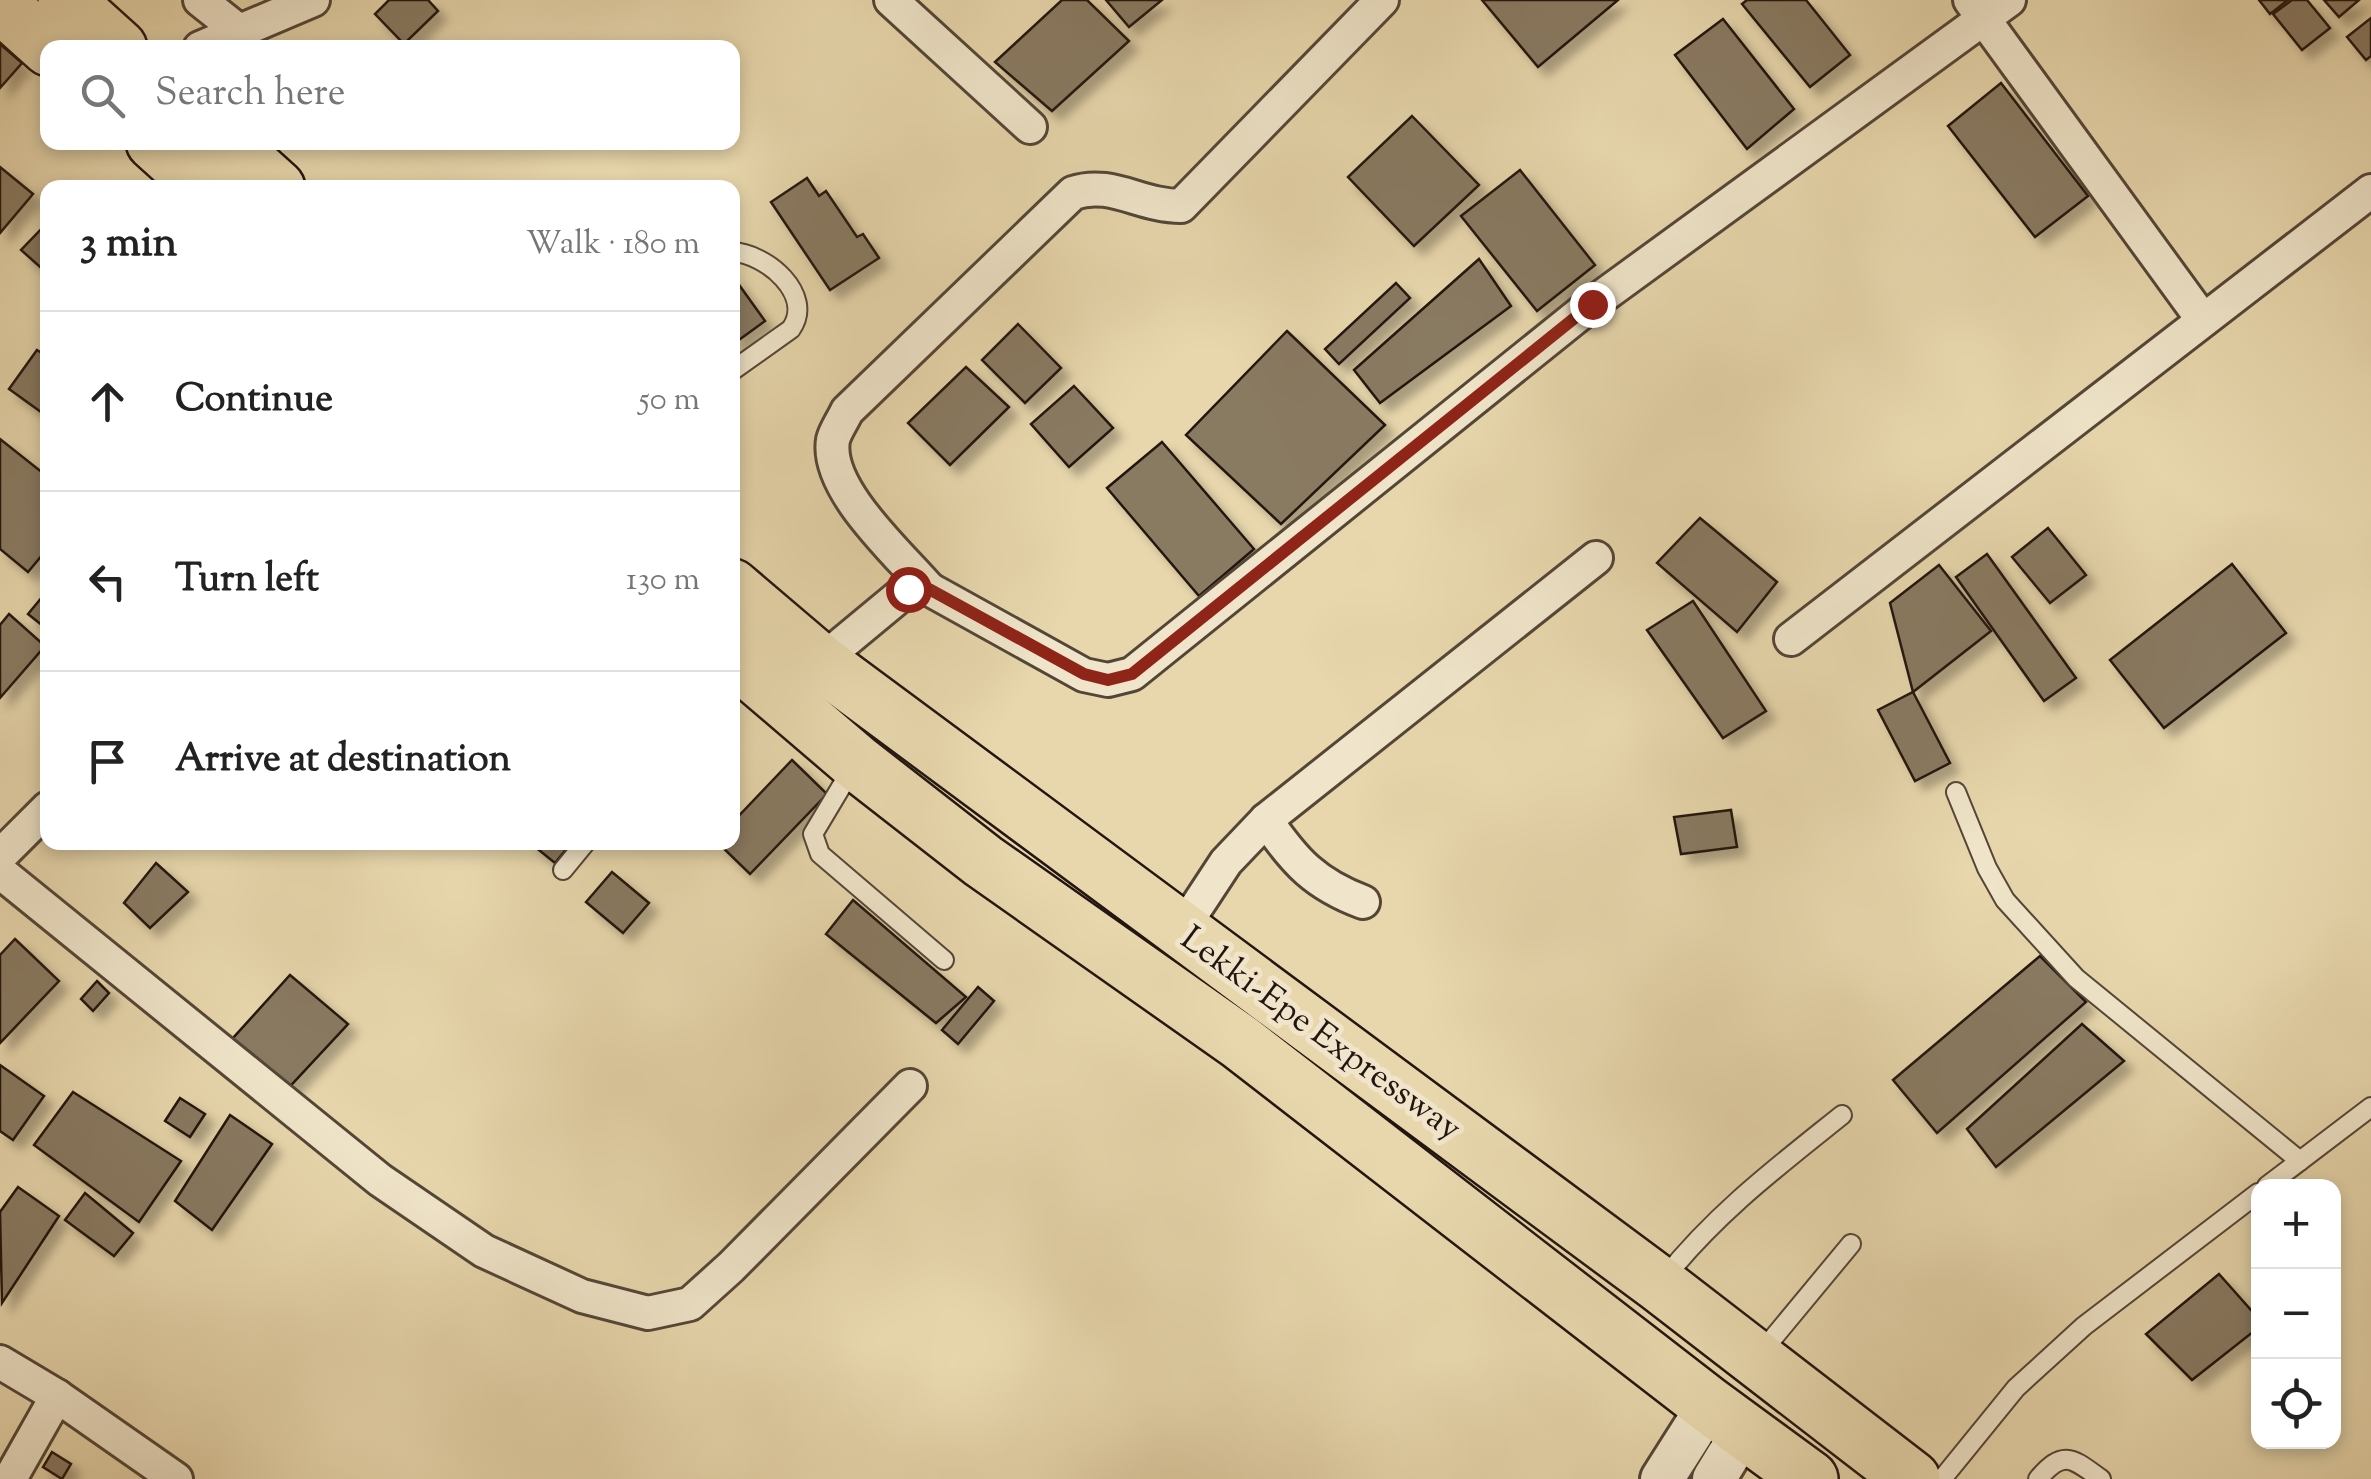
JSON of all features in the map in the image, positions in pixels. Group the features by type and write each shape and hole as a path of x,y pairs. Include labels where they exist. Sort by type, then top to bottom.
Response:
{"highway":[{"path":"66,0 110,40"},
{"path":"0,4 40,40"},
{"path":"163,150 195,180"},
{"path":"235,150 268,180"},
{"name":"Lekki-Epe Expressway","path":"740,594 820,662 1659,1284 1912,1479"},
{"name":"Lekki-Epe Expressway","path":"740,666 983,860 1240,1042 1810,1479"}],"street":[{"path":"200,0 239,31"},
{"path":"218,40 313,0"},
{"path":"891,0 1030,127"},
{"path":"1382,0 1181,206 1160,206 1094,186 1074,194 846,411 833,440 836,470 848,496 929,589 1084,674 1108,680 1132,674 1592,304 1977,10 2009,0"},
{"path":"1977,10 2203,320"},
{"path":"1791,638 2371,192"},
{"path":"1180,932 1226,862 1266,820 1596,558"},
{"path":"820,662 908,589 929,589"},
{"path":"0,856 40,816"},
{"path":"1266,820 1295,861 1332,890 1364,902"},
{"path":"0,872 380,1180 484,1251 582,1296 648,1313 690,1304 910,1086"},
{"path":"0,1362 58,1396 176,1479"},
{"path":"10,1479 58,1396"},
{"path":"1662,1479 1726,1417"},
{"path":"1714,1479 1726,1417"}],"lane":[{"path":"740,253 759,257 783,275 797,306 798,319 791,329 740,365"},
{"path":"856,762 813,834 820,854 944,960"},
{"path":"1956,792 1987,868 2005,900 2076,978 2300,1162"},
{"path":"563,870 579,850"},
{"path":"2277,1179 2371,1107"},
{"path":"1659,1284 1721,1214 1842,1115"},
{"path":"1942,1479 2016,1388 2084,1326 2251,1198"},
{"path":"1755,1360 1851,1244"},
{"path":"2038,1479 2050,1465 2064,1458 2075,1460 2101,1479"}],"building":[{"path":"389,0 428,0 438,11 408,40 400,40 375,14"},
{"path":"1062,0 1087,0 1129,41 1052,111 995,62"},
{"path":"1106,0 1162,0 1129,27"},
{"path":"1482,0 1618,0 1538,67"},
{"path":"1747,0 1806,0 1850,55 1810,87 1742,4"},
{"path":"2259,0 2288,0 2270,14"},
{"path":"2292,0 2307,0 2330,28 2302,50 2273,14"},
{"path":"2324,0 2359,0 2339,17"},
{"path":"2371,18 2371,56 2366,60 2347,37"},
{"path":"1723,19 1794,109 1747,149 1675,55"},
{"path":"0,44 22,63 0,88"},
{"path":"2001,83 2088,196 2035,237 1948,126"},
{"path":"1412,116 1479,185 1414,246 1348,177"},
{"path":"0,167 33,194 0,233"},
{"path":"1520,170 1595,265 1537,311 1461,216"},
{"path":"807,178 819,196 826,191 857,237 863,234 879,258 830,290 771,202"},
{"path":"40,230 40,267 21,250"},
{"path":"1479,259 1511,306 1380,403 1354,370"},
{"path":"1396,283 1410,298 1339,364 1325,349"},
{"path":"740,286 765,321 740,339"},
{"path":"1018,324 1061,368 1025,403 982,360"},
{"path":"1287,331 1385,425 1281,524 1186,435"},
{"path":"37,350 40,352 40,411 9,389"},
{"path":"966,367 1009,407 950,465 908,423"},
{"path":"1074,386 1113,428 1069,467 1031,424"},
{"path":"0,439 40,471 40,558 28,572 0,549"},
{"path":"1162,442 1254,549 1199,596 1107,488"},
{"path":"1700,518 1777,582 1737,632 1657,563"},
{"path":"2048,528 2086,575 2050,603 2012,557"},
{"path":"1987,554 2076,678 2044,701 1956,577"},
{"path":"2232,564 2286,633 2164,728 2110,660"},
{"path":"1939,565 1991,631 1913,692 1890,603"},
{"path":"40,600 40,624 28,614"},
{"path":"1693,601 1766,711 1723,738 1647,630"},
{"path":"9,614 40,642 40,652 0,698 0,625"},
{"path":"1913,692 1950,763 1915,781 1878,710"},
{"path":"792,760 827,794 750,874 725,850 740,850 740,815"},
{"path":"1731,810 1737,847 1681,854 1674,817"},
{"path":"539,850 566,850 555,863"},
{"path":"156,863 188,892 150,928 124,903"},
{"path":"612,872 649,903 623,933 586,902"},
{"path":"853,900 966,997 936,1023 826,934"},
{"path":"15,939 59,981 0,1043 0,955"},
{"path":"2040,956 2086,1002 1937,1133 1893,1080"},
{"path":"290,975 348,1024 281,1096 224,1048"},
{"path":"97,981 109,993 93,1011 81,999"},
{"path":"978,987 994,1001 958,1044 942,1030"},
{"path":"2082,1024 2124,1061 1996,1167 1967,1129"},
{"path":"0,1065 44,1096 13,1140 0,1131"},
{"path":"73,1092 181,1161 139,1222 34,1145"},
{"path":"180,1098 205,1114 190,1137 165,1121"},
{"path":"230,1115 272,1144 212,1230 175,1201"},
{"path":"18,1187 59,1216 2,1303 0,1212"},
{"path":"85,1193 133,1233 114,1256 65,1220"},
{"path":"2219,1274 2251,1310 2251,1334 2192,1380 2146,1334"},
{"path":"52,1452 71,1464 62,1479 43,1467"}],"route":[{"path":"908,589 929,589 1084,674 1108,680 1132,674 1592,304"}]}
